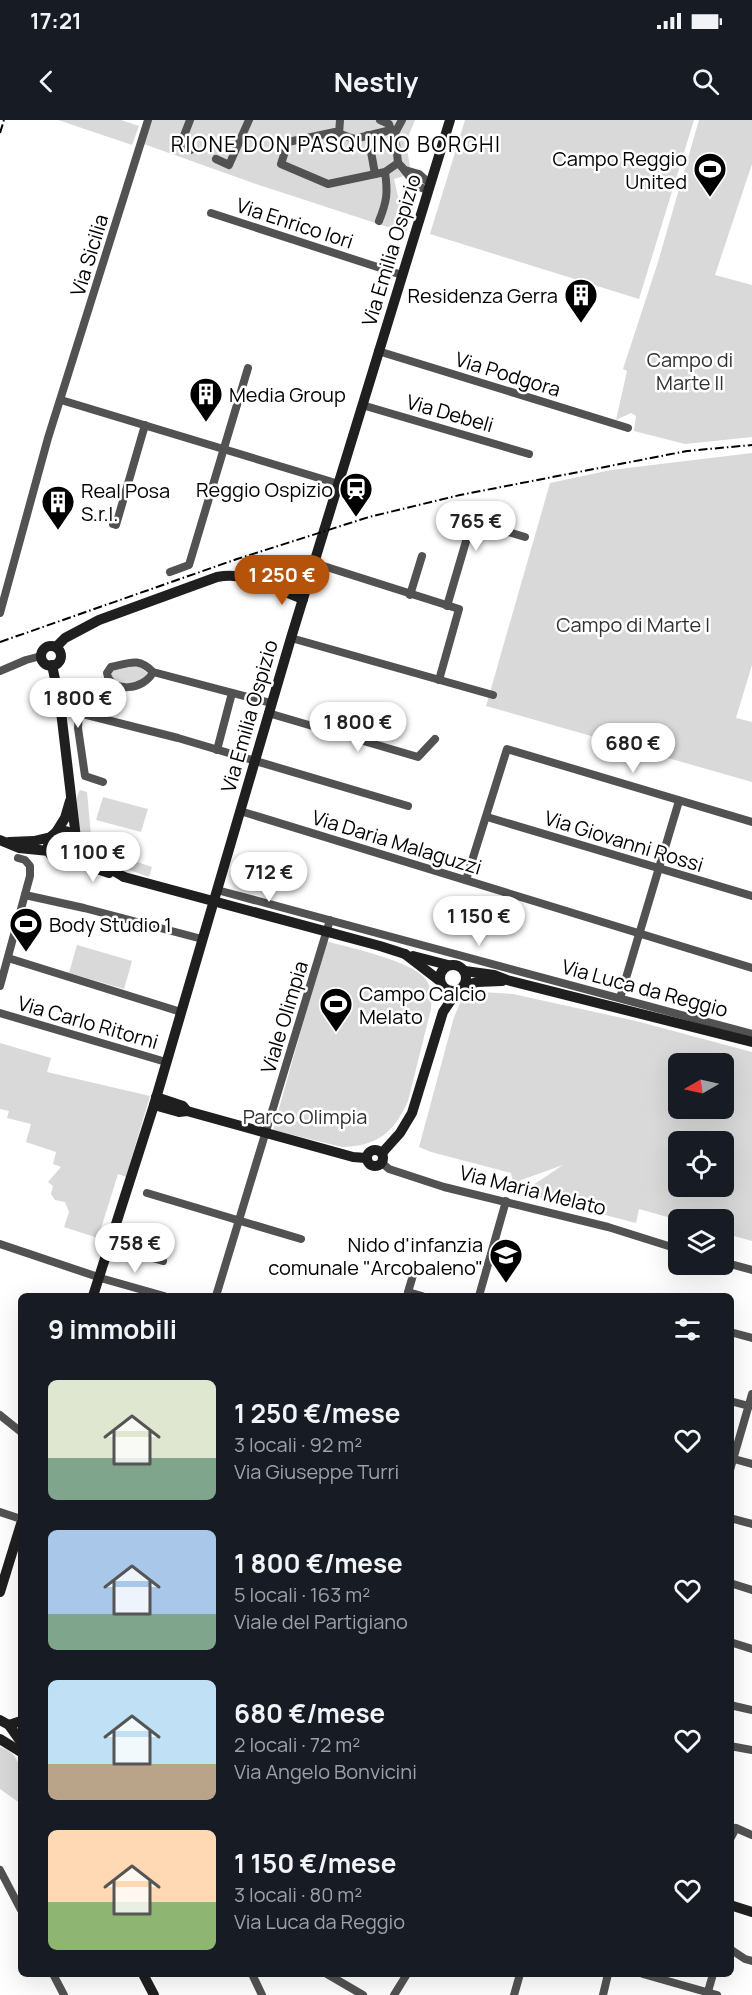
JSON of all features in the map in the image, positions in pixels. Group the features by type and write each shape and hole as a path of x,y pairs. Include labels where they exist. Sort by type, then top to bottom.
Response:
{"main road":[{"name":"Via Emilia Ospizio","path":"94,1293 155,1101 304,593 450,120"},
{"path":"56,647 80,628 209,579 234,576 248,578 304,593"},
{"path":"46,647 56,647 60,651 57,663 46,664 41,656 46,647"},
{"path":"52,665 60,703 78,850 70,860"},
{"path":"70,798 65,818 48,844 49,851 56,858 405,954 448,965 456,964 465,971 494,975 752,1042"},
{"path":"4,841 34,841 68,833 92,858 124,877"},
{"path":"4,841 19,848 49,851"},
{"path":"405,954 450,991 477,982 507,980"},
{"path":"155,1101 183,1106 187,1111 353,1157 366,1158 369,1152 374,1150 382,1158 412,1113 442,1012 441,972 448,965"},
{"path":"442,1012 467,979 465,971"},
{"path":"0,1592 18,1545"},
{"path":"2,1723 18,1721"},
{"path":"2,1723 18,1739"},
{"path":"0,1739 18,1750"},
{"path":"734,1908 752,1912"},
{"path":"145,1977 154,1995"}],"street":[{"name":"Via Sicilia","path":"0,613 30,500 148,120"},
{"path":"190,120 180,146 191,150"},
{"path":"216,159 229,165 249,120"},
{"path":"339,134 340,120"},
{"path":"380,120 389,124 393,131 398,163 405,170 419,174 429,187"},
{"path":"398,163 385,172 328,184 281,164 288,142 335,132 354,139 393,131 402,120"},
{"path":"368,135 375,174"},
{"path":"379,221 387,201 385,172"},
{"name":"Via Enrico Iori","path":"211,213 402,274"},
{"name":"Via Podgora","path":"378,351 628,428"},
{"path":"170,572 189,565 248,368"},
{"path":"61,400 339,484"},
{"name":"Via Debeli","path":"362,405 529,454"},
{"path":"113,524 116,525 145,425"},
{"path":"447,606 472,521 525,537"},
{"path":"410,595 422,556"},
{"path":"314,564 459,609 438,680"},
{"path":"291,638 493,695"},
{"path":"0,671 24,660 41,656"},
{"path":"153,672 146,682 133,687 113,684 107,673 111,667 138,662 153,672 232,693 270,708 418,757 435,739"},
{"path":"217,750 232,693"},
{"path":"103,782 85,776 78,728 79,713 217,750 408,807"},
{"path":"466,880 507,749 752,822"},
{"path":"620,998 679,801"},
{"name":"Via Daria Malaguzzi","path":"240,811 752,968"},
{"name":"Via Giovanni Rossi","path":"487,817 752,896"},
{"path":"0,986 30,876 30,866 25,860 18,858"},
{"name":"Via Luca da Reggio","path":"217,890 752,1034"},
{"path":"25,895 202,939"},
{"name":"Viale Olimpia","path":"217,1293 330,920"},
{"path":"8,958 181,1012"},
{"name":"Via Carlo Ritorni","path":"0,1013 166,1062"},
{"name":"Via Maria Melato","path":"382,1158 389,1169 444,1186 608,1227 668,1246"},
{"path":"147,1193 302,1239"},
{"path":"480,1293 506,1201"},
{"path":"0,1244 154,1293"},
{"path":"109,1245 163,1261"},
{"path":"734,1265 752,1270"},
{"path":"412,1293 408,1292 414,1272"},
{"path":"734,1333 752,1338"},
{"path":"734,1459 748,1422 752,1394"},
{"path":"734,1402 749,1406"},
{"path":"0,1415 18,1430"},
{"path":"734,1464 752,1464"},
{"path":"0,1512 18,1518"},
{"path":"734,1519 752,1524"},
{"path":"734,1584 752,1590"},
{"path":"734,1643 752,1649"},
{"path":"734,1706 752,1710"},
{"path":"734,1747 752,1750"},
{"path":"734,1831 736,1828 752,1835"},
{"path":"0,1870 18,1904"},
{"path":"734,1952 752,1961"},
{"path":"55,1977 64,1995"},
{"path":"253,1977 262,1995"},
{"path":"332,1977 363,1995"},
{"path":"394,1995 405,1977"},
{"path":"514,1995 519,1977"},
{"path":"603,1995 607,1977"},
{"path":"653,1977 717,1995"},
{"path":"707,1994 712,1977"}],"green space":[{"path":"58,120 121,120 139,126 132,145"},
{"path":"148,120 415,120 406,142 410,167 405,170 404,176 394,179 399,201 410,201 413,193 418,194 406,233 259,185 141,143"},
{"path":"465,120 694,120 639,299 430,234"},
{"name":"Campo di Marte II","path":"699,120 752,120 752,164 715,275 752,285 752,437 685,444 634,431 636,416 631,413 616,420 627,371 623,369 658,262"},
{"name":"Campo di Marte I","path":"752,453 752,665 736,718 752,722 752,782 486,706 550,483 611,470"},
{"path":"137,665 147,673 146,677 128,683 111,678 113,669"},
{"path":"80,790 87,792 91,835 96,844 104,849 107,837 138,843 134,861 152,867 149,877 106,860 86,845 79,825 77,795"},
{"path":"103,797 148,809 141,832 96,820"},
{"name":"Parco Olimpia","path":"326,941 381,956 410,967 427,981 431,995 431,1009 408,1101 403,1112 383,1136 354,1146 342,1147 273,1130"},
{"path":"77,945 132,961 124,989 69,973"},
{"path":"481,992 513,994 636,1021 752,1052 752,1241 734,1236 734,1209 668,1209 668,1217 639,1209 636,1223 521,1193 563,1165 513,1183 511,1173 419,1147 454,1017 461,1001"},
{"path":"0,1043 51,1058 47,1072 150,1096 126,1177 118,1174 98,1238 64,1227 69,1212 65,1202 55,1200 51,1194 53,1186 48,1182 61,1167 53,1164 56,1152 26,1142 31,1124 7,1118 9,1111 0,1109"},
{"path":"0,1747 14,1756 18,1763 18,1802 0,1789"}],"railway":[{"path":"0,133 4,120"},
{"path":"0,642 237,559 369,517 460,495 687,451 752,445"}],"place":[{"name":"Campo Reggio United","path":"710,198"},
{"name":"Residenza Gerra","path":"581,324"},
{"name":"Media Group","path":"206,423"},
{"name":"Reggio Ospizio","path":"356,518"},
{"name":"Real Posa S.r.l.","path":"58,531"},
{"name":"Body Studio 1","path":"26,953"},
{"name":"Campo Calcio Melato","path":"336,1033"},
{"name":"Nido d'infanzia comunale \"Arcobaleno\"","path":"506,1284"}],"district":[{"name":"RIONE DON PASQUINO BORGHI","path":"336,144"}]}
